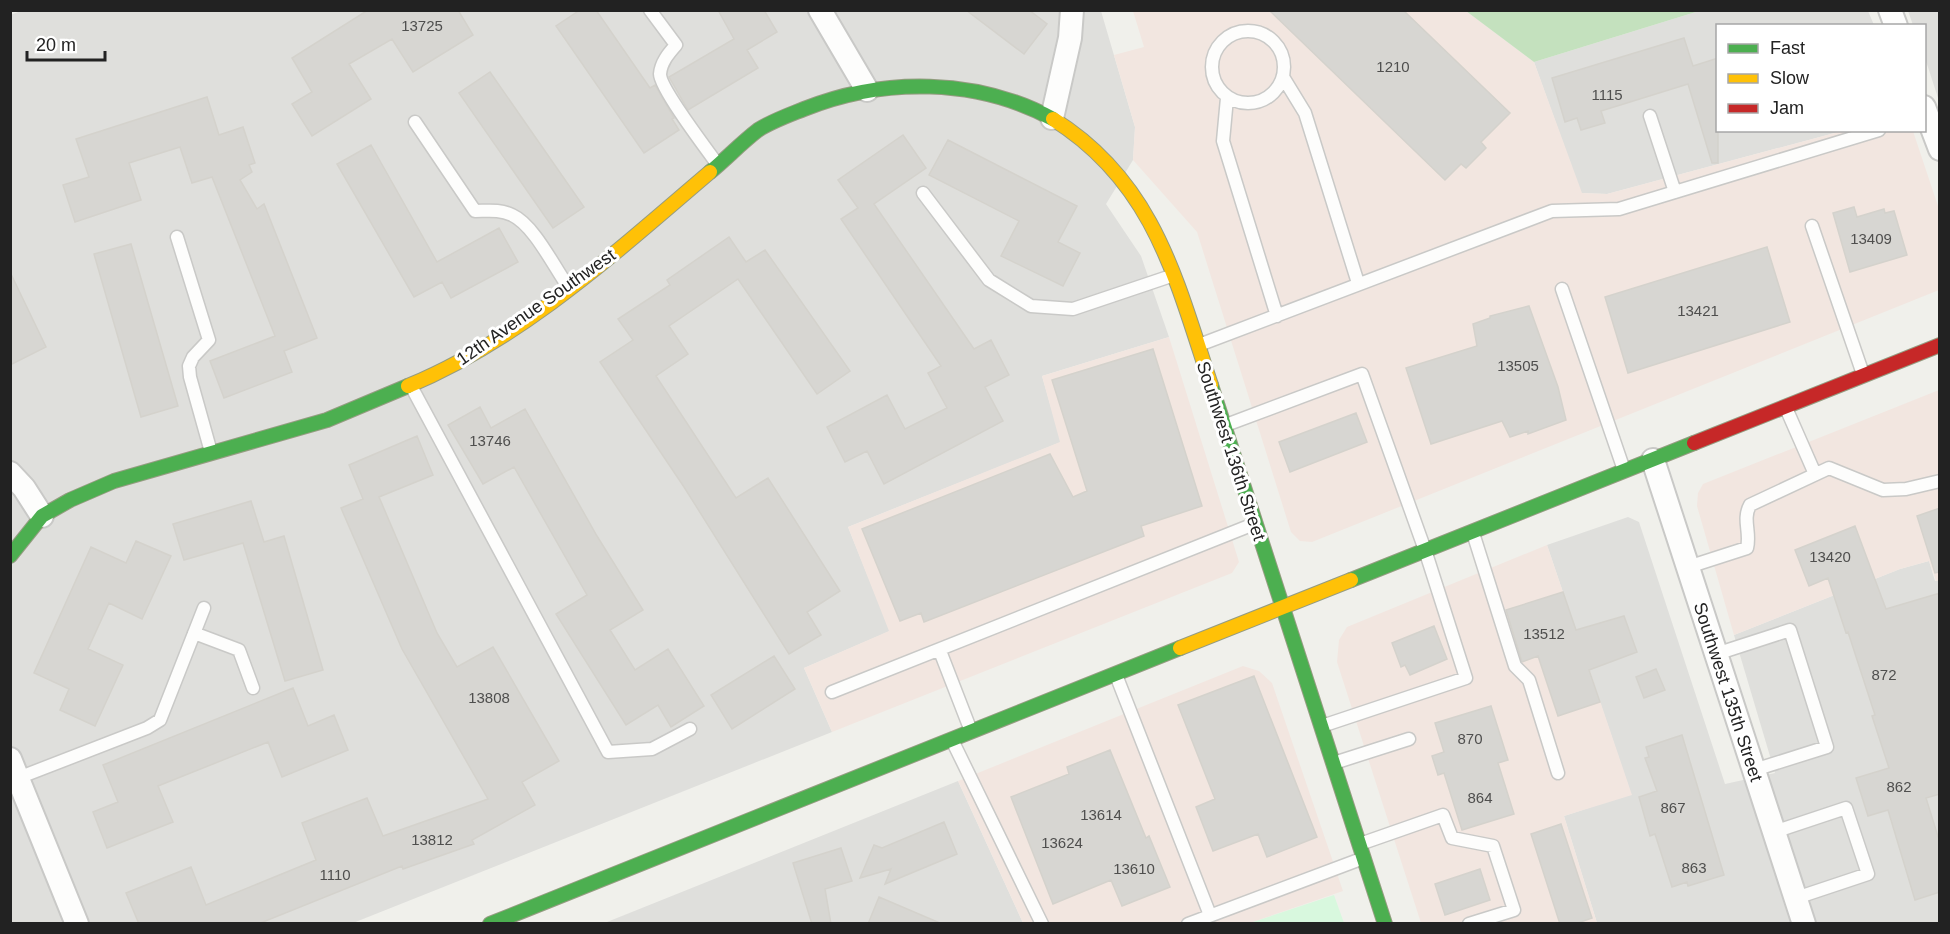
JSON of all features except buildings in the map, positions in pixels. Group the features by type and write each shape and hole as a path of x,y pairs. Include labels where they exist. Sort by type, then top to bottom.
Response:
{"street":[{"path":"820,10 867,90"},
{"path":"1052,118 1070,38 1072,10"},
{"name":"12th Avenue Southwest","path":"10,556 42,516 70,500 114,481 327,420 442,372 526,319 611,257 759,130 787,114 867,90 924,87 1009,101 1052,118"},
{"path":"1926,113 1940,149"},
{"name":"Southwest 136th Street","path":"1052,118 1098,152 1126,186 1151,222 1175,274 1384,924"},
{"path":"490,924 1940,345"},
{"name":"Southwest 135th Street","path":"1653,460 1804,924"},
{"path":"10,473 24,488 42,516"},
{"path":"14,768 77,924"}],"lane":[{"path":"650,10 676,45 663,61 660,75 667,91 718,165"},
{"path":"1247,30 1268,37 1282,55 1283,78 1278,88 1260,102 1249,104 1227,98 1213,80 1211,68 1218,46 1235,33 1247,30"},
{"path":"1283,78 1305,113 1358,283"},
{"path":"1227,98 1223,141 1277,316"},
{"path":"1650,116 1675,192"},
{"path":"415,122 475,211 497,210 512,215 527,225 569,288"},
{"path":"1198,345 1552,211 1619,209 1871,132"},
{"path":"923,193 989,280 1031,306 1073,309 1175,274"},
{"path":"1812,226 1863,376"},
{"path":"177,237 209,340 189,366 211,453"},
{"path":"1562,289 1624,471"},
{"path":"1223,426 1362,374 1425,550 1466,678 1320,726"},
{"path":"411,385 608,752 652,749 690,729"},
{"path":"1785,407 1815,474"},
{"path":"1688,567 1746,548 1750,538 1744,516 1750,505 1829,468 1840,470 1883,490 1906,489 1940,481"},
{"path":"832,692 1255,524"},
{"path":"1473,531 1515,666 1529,680 1558,772"},
{"path":"14,768 147,728 160,720 204,608"},
{"path":"1716,654 1790,630 1827,747 1754,770"},
{"path":"194,633 239,650 253,688"},
{"path":"940,651 971,731"},
{"path":"1116,674 1210,915"},
{"path":"951,739 1042,924"},
{"path":"1333,763 1409,739"},
{"path":"1774,832 1846,808 1868,874 1796,898"},
{"path":"1359,844 1443,815 1452,838 1494,846 1514,910 1469,924"},
{"path":"1188,924 1364,859"}],"shaded area":[{"path":"24,10 1101,11 1135,127 1133,160 1106,204 1141,256 1169,337 1042,376 1061,442 848,527 890,631 804,668 832,732 353,923 11,923 10,15"},
{"path":"1133,11 1466,11 1534,62 1582,193 1607,194 1838,132 1913,132 1939,209 1939,290 1312,542 1300,541 1291,532 1197,232 1133,160 1135,127 1114,55 1144,47"},
{"path":"1699,11 1868,11 1874,24 1716,24 1716,132 1838,132 1607,194 1581,193 1534,62"},
{"path":"1908,11 1939,11 1939,101 1926,61 1926,24 1913,24"},
{"path":"1169,337 1239,562 1232,573 832,732 804,668 889,631 848,527 1060,442 1042,376"},
{"path":"1939,390 1939,580 1936,581 1929,561 1900,569 1734,635 1697,506 1698,493 1703,484"},
{"path":"1628,517 1639,522 1725,784 1775,773 1734,635 1900,569 1929,561 1935,581 1940,580 1939,923 1597,923 1564,816 1631,794 1547,545"},
{"path":"1547,545 1632,795 1564,816 1597,923 1421,923 1337,662 1339,640 1347,627"},
{"path":"1243,666 1259,671 1272,683 1343,891 1250,923 1023,923 958,781"},
{"path":"958,781 1023,923 602,924"}],"green space":[{"path":"1466,11 1699,11 1534,62"},
{"path":"1334,895 1344,923 1250,923"}],"traffic: fast":[{"path":"710,172 758,130 769,124 804,109 866,91 898,87 962,89 1024,105 1053,119"},
{"path":"1211,385 1385,924"},
{"path":"10,556 42,516 70,500 114,481 327,420 408,386"},
{"path":"1351,580 1694,443"},
{"path":"490,924 1180,648"}],"traffic: slow":[{"path":"1053,119 1087,144 1115,172 1138,203 1157,236 1172,271 1211,385"},
{"path":"408,386 450,367 529,318 604,262 710,172"},
{"path":"1180,648 1351,580"}],"traffic: jam":[{"path":"1694,443 1940,345"}]}
